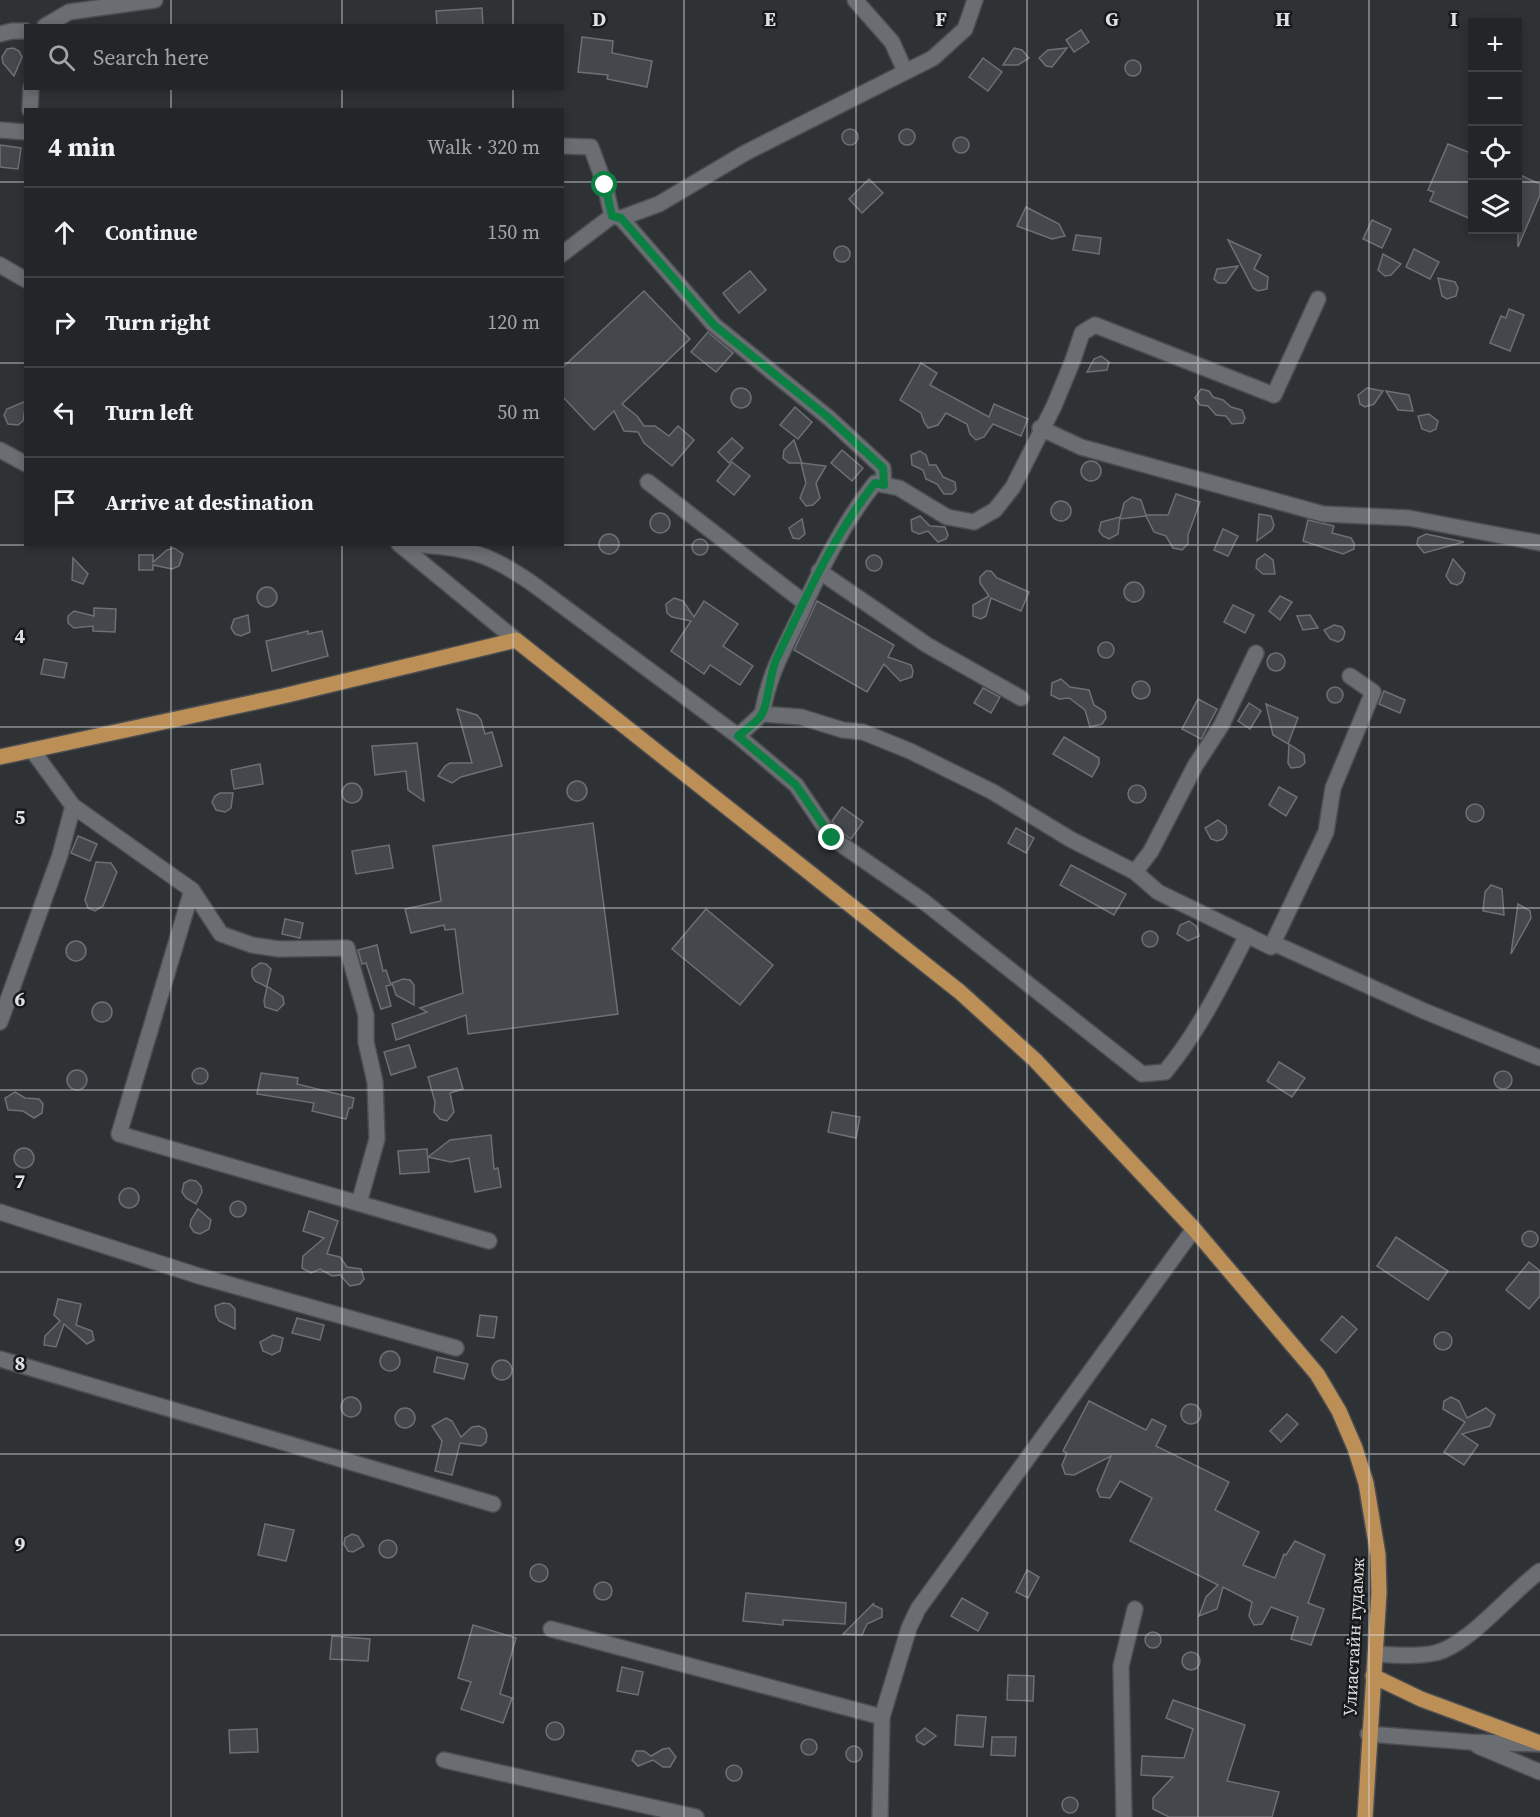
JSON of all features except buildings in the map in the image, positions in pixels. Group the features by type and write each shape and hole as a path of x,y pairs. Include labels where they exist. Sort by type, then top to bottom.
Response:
{"main road":[{"path":"0,757 283,696 516,640"},
{"name":"Улиастайн гудамж","path":"516,640 960,992 1035,1060 1194,1229 1317,1374 1347,1430 1366,1484 1374,1518 1379,1593 1368,1734 1365,1817"},
{"path":"1373,1676 1422,1699 1540,1743"}],"street":[{"path":"47,24 69,6 155,0"},
{"path":"855,0 892,42 905,71"},
{"path":"564,253 616,217 659,204 745,153 933,58 965,29 975,0"},
{"path":"0,34 24,31"},
{"path":"30,108 31,90"},
{"path":"0,130 24,132"},
{"path":"564,146 591,147 616,217 714,325 829,418 883,468 884,485"},
{"path":"0,265 24,279"},
{"path":"738,736 762,714 768,681 819,571 851,513 875,483 899,488 947,517 974,522 995,510 1013,487 1040,428 1054,406 1074,360 1082,333 1095,325 1274,394 1318,299"},
{"path":"1040,428 1081,447 1323,514 1409,518 1540,543"},
{"path":"0,450 24,463"},
{"path":"648,482 805,603"},
{"path":"401,546 516,640"},
{"path":"436,546 464,548 505,564 738,736 796,785 832,838 923,901 1142,1074 1165,1072 1179,1055 1221,986 1247,935"},
{"path":"819,571 927,645 1021,698"},
{"path":"1135,872 1151,851 1195,766 1221,726 1256,652"},
{"path":"762,714 801,717 843,730 863,732 910,751 993,792 1070,839 1135,872 1158,891 1271,947 1326,832 1333,788 1373,692 1350,676"},
{"path":"32,750 73,806 192,890 220,934 252,945 279,949 347,948 366,1015 366,1042 375,1082 377,1139 359,1203"},
{"path":"0,1022 60,855 73,806"},
{"path":"192,890 119,1134 489,1240"},
{"path":"1273,943 1424,1011 1540,1058"},
{"path":"0,1212 199,1276 456,1348"},
{"path":"880,1817 882,1717 909,1628 918,1609 1194,1229"},
{"path":"0,1359 493,1504"},
{"path":"1375,1654 1406,1656 1436,1653 1459,1643 1519,1586 1540,1571"},
{"path":"1124,1817 1121,1666 1135,1609"},
{"path":"551,1629 882,1717"},
{"path":"1368,1734 1470,1742 1540,1743"},
{"path":"1470,1742 1536,1771"},
{"path":"444,1760 696,1817"}],"route":[{"path":"605,185 612,216 621,218 714,325 829,418 883,468 884,485 875,483 851,513 816,576 768,681 762,714 738,736 796,785 832,838"}]}
